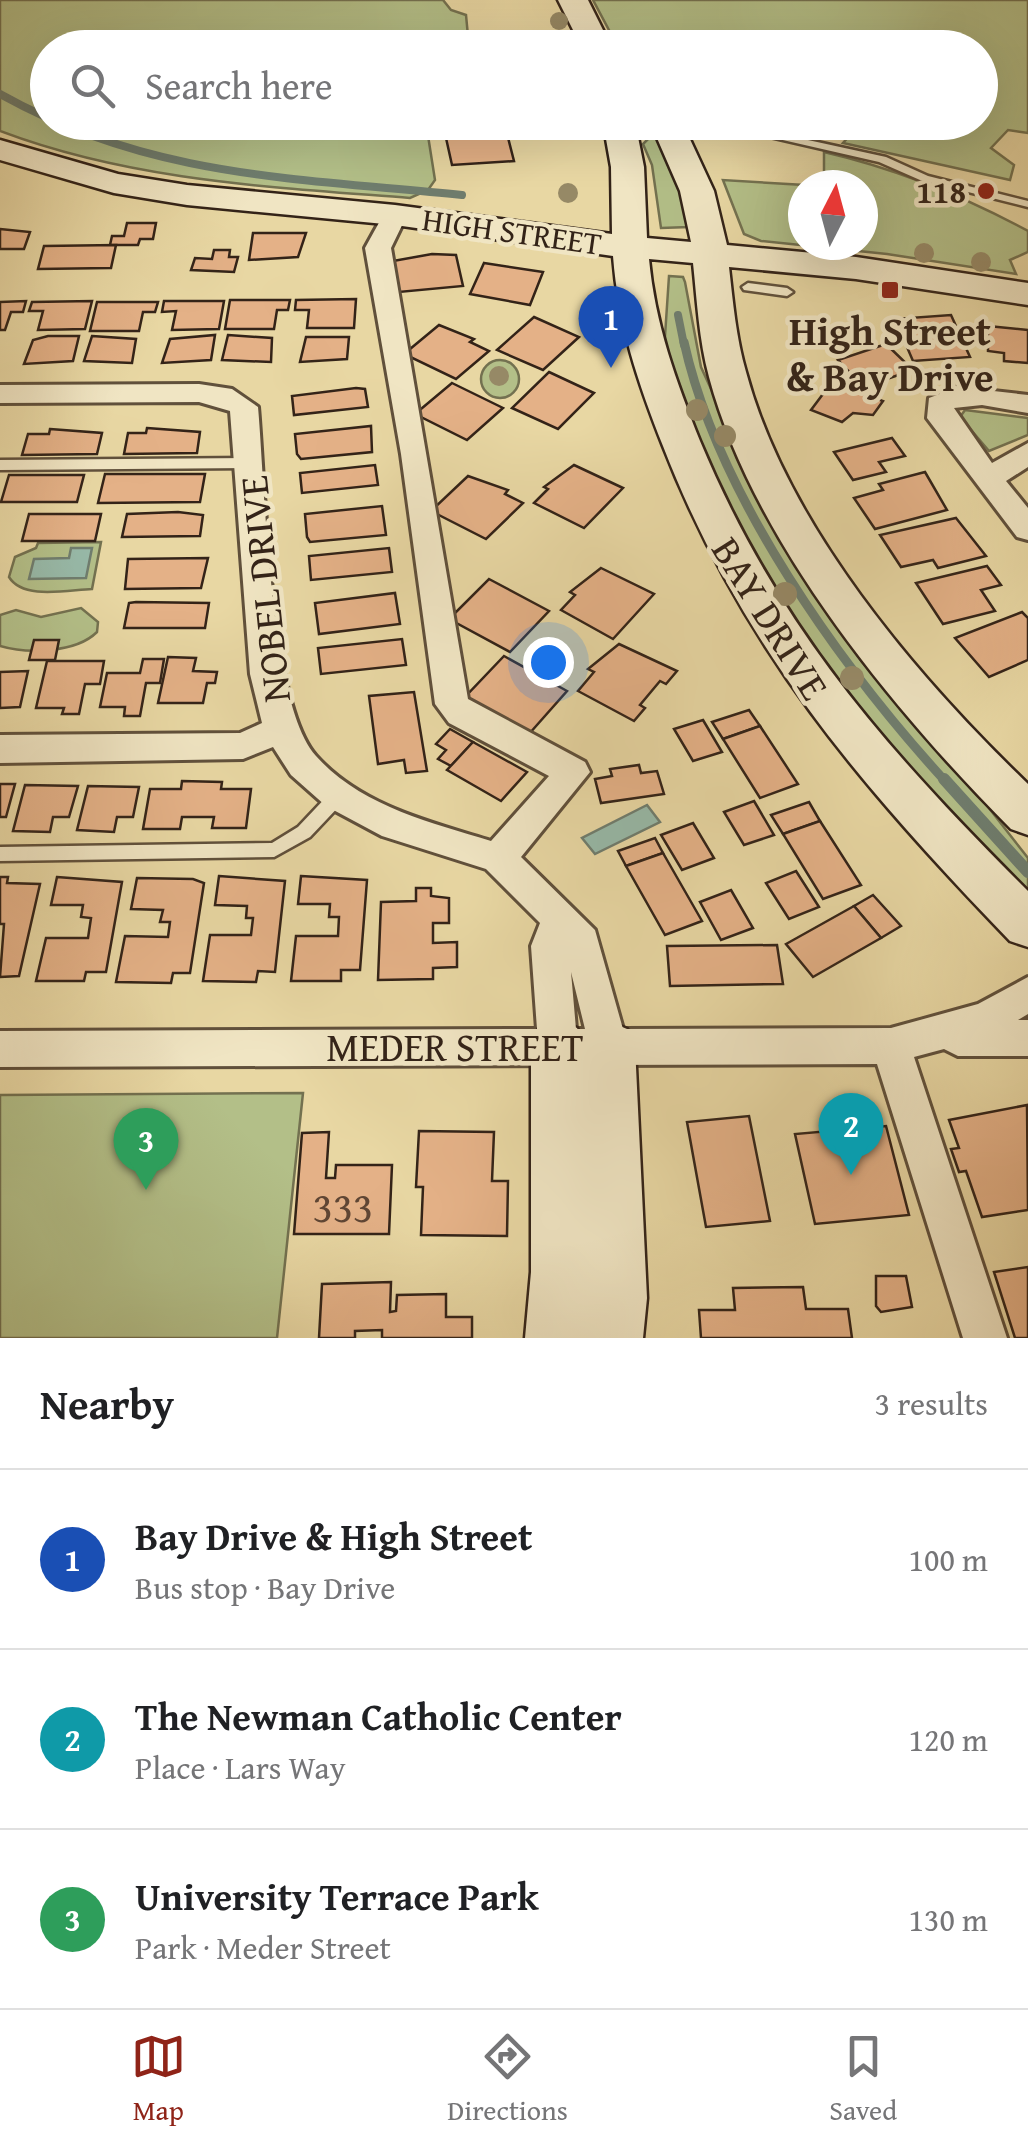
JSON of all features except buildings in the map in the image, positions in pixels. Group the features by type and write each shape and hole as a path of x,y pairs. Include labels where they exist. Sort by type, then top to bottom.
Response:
{"main road":[{"path":"573,0 588,30"},
{"name":"BAY DRIVE","path":"623,140 628,170 630,246 644,344 699,496 732,566 772,633 825,706 908,803 1028,924"},
{"name":"BAY DRIVE","path":"675,140 690,167 722,350 734,394 774,485 819,568 891,663 1028,815"},
{"name":"HIGH STREET","path":"0,150 114,183 630,246 856,268 1028,294"},
{"name":"NOBEL DRIVE","path":"555,1338 583,1046"},
{"name":"NOBEL DRIVE","path":"583,1046 616,1278 612,1338"}],"street":[{"path":"394,215 378,248 452,704 461,714 573,772 498,858"},
{"name":"NOBEL DRIVE","path":"0,394 222,395 244,407 266,674 280,730 303,765 338,796 394,826 498,858 559,921 550,946 583,1046"},
{"path":"1028,404 966,396 948,398 940,405 941,418 1028,528"},
{"path":"989,478 1028,453"},
{"path":"0,749 244,746 280,730"},
{"name":"MEDER STREET","path":"900,1042 987,1018 1028,994"},
{"name":"MEDER STREET","path":"0,1049 583,1046 1028,1038"},
{"path":"900,1042 984,1338"}],"lane":[{"path":"793,140 882,159 924,178 1028,204"},
{"path":"748,288 787,292"},
{"path":"0,465 250,462"},
{"path":"0,854 274,850 304,832 338,796"}],"green space":[{"path":"0,0 443,0 451,10 466,15 467,30 30,30 30,140 429,140 435,180 428,190 410,198 254,185 151,171 50,148 0,131"},
{"path":"593,0 1028,0 1028,133 1008,130 991,148 1014,165 1010,180 843,143 998,140 998,30 609,30"},
{"path":"647,140 661,140 683,192 689,227 661,228 652,165 643,144"},
{"path":"824,152 929,185 1028,231 1028,252 1010,260 1016,274 878,253 878,170 824,170"},
{"path":"723,180 788,184 788,244 761,241 744,234"},
{"path":"669,276 683,277 701,367 780,540 862,662 967,780 1028,858 1028,890 939,817 915,791 741,544 664,351"},
{"path":"500,360 513,366 519,379 513,392 500,398 487,392 481,379 487,366"},
{"path":"965,410 1028,418 1028,435 989,451 960,417"},
{"path":"101,542 92,589 35,591 24,589 9,577 15,557 36,548 38,543"},
{"path":"81,608 98,622 97,632 88,639 51,650 0,646 0,615 16,610 41,617"},
{"path":"303,1093 277,1338 0,1338 0,1095"}],"shaded area":[{"path":"71,548 92,548 86,578 29,579 34,559 69,558"},
{"path":"647,805 660,822 595,854 582,838"}],"waterway":[{"path":"0,94 30,109"},
{"path":"104,140 225,170 462,195"},
{"path":"678,315 684,345"},
{"path":"684,342 725,460 788,577 866,686 946,782"},
{"path":"944,779 1028,872"}],"place":[{"name":"118","path":"986,191"},
{"name":"High Street & Bay Drive","path":"890,290"},
{"name":"Bay Drive & High Street","path":"611,368"},
{"name":"The Newman Catholic Center","path":"851,1175"},
{"name":"University Terrace Park","path":"146,1190"}]}
